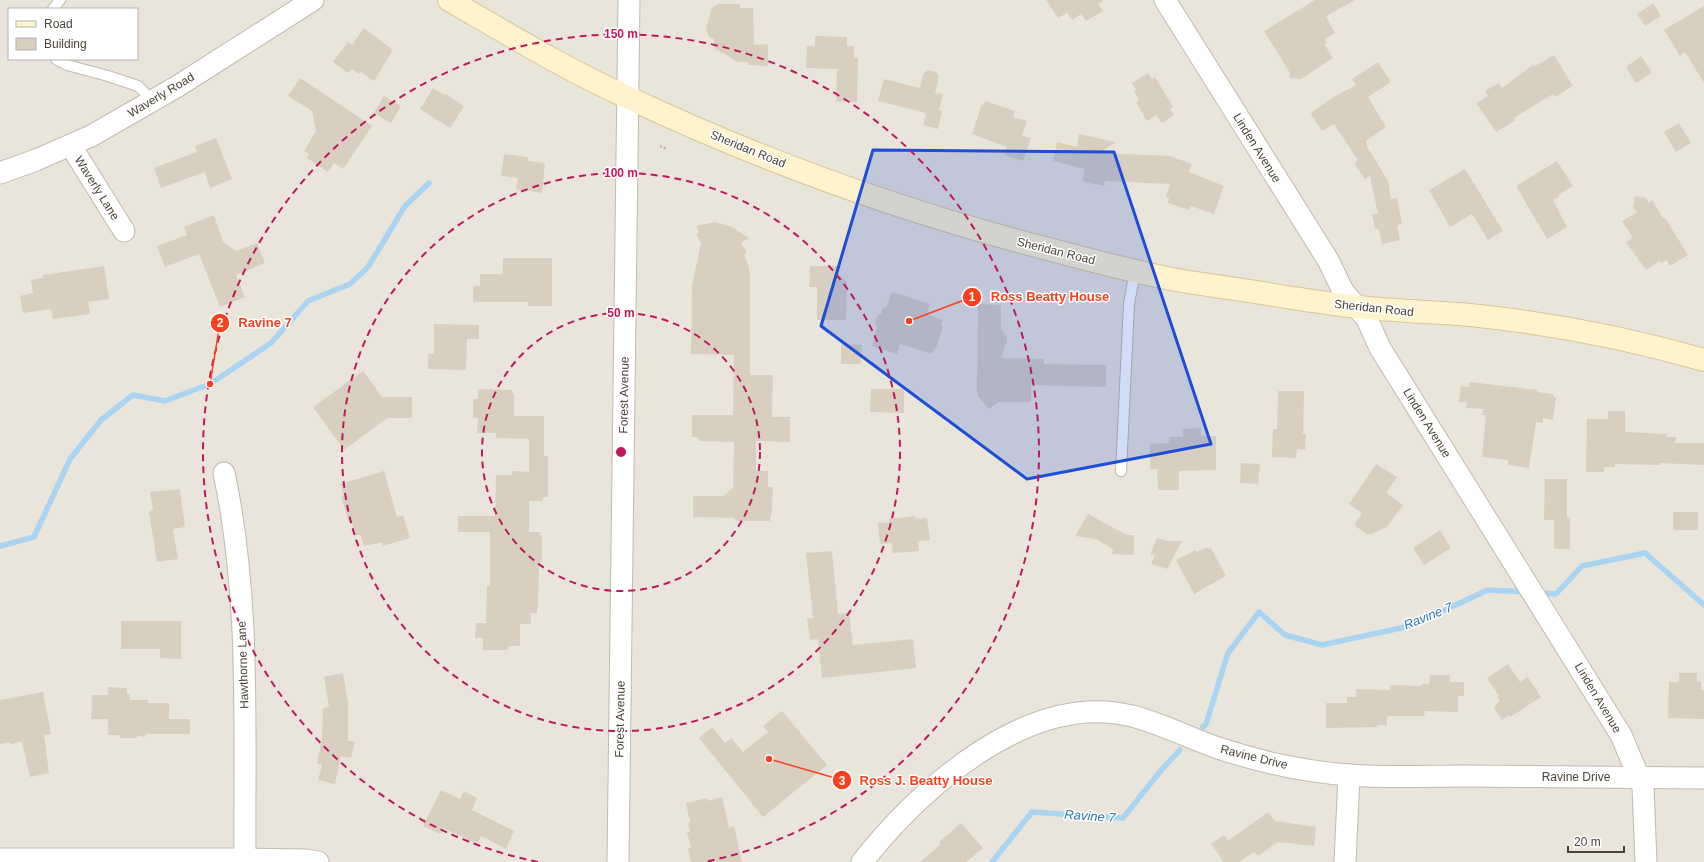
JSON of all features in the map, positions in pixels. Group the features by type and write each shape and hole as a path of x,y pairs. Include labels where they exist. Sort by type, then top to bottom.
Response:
{"street":[{"name":"Waverly Road","path":"0,173 71,146 91,136 313,0"},
{"name":"Sheridan Road","path":"449,0 541,52 628,98 748,149 838,184 921,213 1001,237 1135,271 1185,281 1356,307 1471,315 1535,323 1616,337 1671,350 1704,360"},
{"name":"Forest Avenue","path":"618,862 629,0"},
{"name":"Linden Avenue","path":"1165,0 1328,260 1343,291 1367,319 1380,348 1506,548 1621,735 1643,787 1646,862"},
{"name":"Waverly Lane","path":"71,146 124,231"},
{"name":"Hawthorne Lane","path":"224,473 229,498 239,573 242,618 244,663 245,859"},
{"name":"Ravine Drive","path":"862,862 878,842 927,792 945,777 997,741 1037,723 1056,717 1077,713 1106,712 1131,716 1155,723 1222,750 1278,765 1349,775 1704,778"},
{"path":"1345,862 1349,775"},
{"path":"0,859 245,859 305,860 318,862"}],"lane":[{"path":"54,8 60,0"},
{"path":"58,60 67,66 108,76 138,86 152,100"},
{"path":"1121,471 1129,304 1135,271"}],"path":[{"path":"660,146 667,149"}],"highlighted area":[{"path":"873,150 1114,152 1211,444 1027,479 821,326"}],"shaded area":[{"path":"0,0 1704,0 1704,862 0,862"}],"building":[{"path":"1046,0 1104,0 1098,4 1103,11 1086,21 1081,14 1072,20 1067,13 1058,18"},
{"path":"1315,0 1355,0 1326,16 1335,33 1325,39 1327,43 1324,44 1333,58 1301,79 1289,78 1290,73 1264,31"},
{"path":"1653,3 1661,16 1645,26 1637,14"},
{"path":"718,4 740,4 740,8 753,8 754,45 768,44 768,66 748,65 748,62 738,62 714,48 714,39 709,37 706,29 712,8"},
{"path":"1704,6 1704,83 1685,52 1680,56 1664,30"},
{"path":"364,28 393,50 374,81 361,72 359,74 352,69 348,73 333,62 348,42 352,45"},
{"path":"815,36 847,37 847,46 854,46 854,58 858,58 857,102 836,102 837,69 806,68 807,46 815,46"},
{"path":"1554,55 1573,86 1555,97 1553,94 1514,118 1516,120 1496,132 1476,103 1488,96 1485,91 1499,83 1502,88 1534,64 1535,66"},
{"path":"1641,56 1652,73 1636,83 1626,67"},
{"path":"1378,62 1391,82 1368,97 1386,127 1366,141 1366,145 1388,181 1391,199 1397,198 1402,224 1397,225 1400,240 1382,244 1379,229 1375,229 1372,214 1378,214 1370,176 1365,179 1354,163 1358,160 1334,124 1322,131 1311,114 1332,98 1356,85 1352,79"},
{"path":"928,70 936,72 939,77 935,93 943,94 939,110 942,111 938,129 923,125 926,113 878,101 884,79 920,88 923,74"},
{"path":"1148,73 1152,79 1155,77 1173,107 1170,109 1174,115 1162,123 1156,115 1147,121 1136,102 1139,100 1132,83"},
{"path":"300,78 372,126 343,169 334,163 328,172 307,158 309,154 304,151 316,131 312,111 288,96"},
{"path":"433,88 445,95 446,94 464,106 450,128 420,109"},
{"path":"384,96 401,106 391,123 374,113"},
{"path":"985,101 1015,111 1013,117 1027,121 1022,136 1031,138 1023,161 1004,155 1007,147 972,134 982,104 984,105"},
{"path":"1679,123 1691,143 1676,152 1664,132"},
{"path":"1079,134 1116,142 1099,153 1170,156 1192,164 1189,172 1224,186 1214,214 1191,206 1189,210 1168,203 1169,198 1166,197 1170,184 1105,181 1104,186 1082,181 1085,169 1053,161 1057,142 1077,147"},
{"path":"216,138 232,179 210,188 205,172 161,188 154,168 197,152 195,146"},
{"path":"504,154 528,157 528,161 545,163 542,193 516,189 518,178 501,176"},
{"path":"1557,161 1573,186 1558,195 1559,197 1553,200 1567,227 1547,239 1516,186"},
{"path":"1465,169 1503,231 1488,240 1472,214 1450,227 1429,190"},
{"path":"1635,196 1646,198 1649,203 1652,200 1688,255 1670,266 1667,260 1661,263 1660,261 1646,270 1626,242 1633,238 1622,221 1637,212 1633,207"},
{"path":"214,215 223,242 236,251 257,243 265,263 236,275 245,297 220,307 199,254 165,267 157,246 187,235 184,227"},
{"path":"715,222 732,227 749,238 741,243 747,252 744,255 749,267 750,277 750,375 773,375 772,417 790,417 790,442 756,441 756,471 768,471 768,487 773,487 770,521 735,521 735,518 693,517 693,496 723,496 733,488 734,442 699,441 699,437 692,437 692,415 733,415 734,355 691,354 692,286 701,243 696,234 699,232 696,226"},
{"path":"503,258 552,258 552,306 528,306 528,302 473,302 473,286 480,286 480,274 503,274"},
{"path":"104,266 109,299 88,302 90,314 53,319 51,309 23,313 20,296 33,293 31,280 43,278 43,275"},
{"path":"810,266 838,266 838,273 847,282 846,320 817,320 817,287 809,287"},
{"path":"892,292 930,304 927,314 943,320 941,326 943,327 936,348 934,348 932,354 900,344 897,354 872,346 877,328 875,323 878,315 881,314 883,307 886,308"},
{"path":"978,304 1001,305 1001,329 1007,337 1007,341 1001,358 1044,359 1044,364 1106,365 1106,387 1031,385 1031,402 998,402 989,409 977,395"},
{"path":"434,324 479,325 479,339 467,339 466,370 428,369 428,354 434,354"},
{"path":"841,344 862,345 861,364 841,364"},
{"path":"363,371 382,397 412,397 412,418 387,418 344,450 313,407"},
{"path":"1469,382 1538,390 1537,392 1553,394 1553,397 1556,397 1553,420 1543,418 1543,423 1536,422 1529,468 1508,465 1508,460 1482,457 1486,415 1482,415 1483,409 1466,408 1467,402 1459,402 1461,386 1469,387"},
{"path":"478,389 512,390 512,393 514,393 514,416 544,416 544,456 548,456 548,497 543,497 543,501 529,501 529,532 540,532 540,535 542,535 542,562 540,562 539,565 538,608 537,613 531,613 531,624 520,624 520,646 508,646 508,650 483,650 483,638 475,638 476,623 486,623 487,586 490,586 490,532 458,532 458,516 495,516 496,475 512,475 512,471 529,472 529,439 496,438 496,433 477,433 478,418 473,418 473,399 478,399"},
{"path":"871,389 904,389 904,413 870,412"},
{"path":"1278,391 1304,391 1303,434 1306,434 1305,450 1297,449 1296,458 1272,457 1273,429 1277,429"},
{"path":"1608,411 1625,411 1625,432 1667,434 1666,437 1676,437 1675,443 1704,443 1704,465 1660,463 1660,465 1615,464 1615,467 1604,467 1604,472 1586,472 1587,419 1608,419"},
{"path":"1201,428 1201,436 1216,436 1216,470 1179,471 1179,490 1158,490 1157,469 1150,469 1150,444 1169,443 1169,437 1183,437 1183,429"},
{"path":"1241,463 1260,464 1258,484 1240,483"},
{"path":"1376,464 1397,477 1386,493 1403,505 1387,527 1372,534 1366,534 1354,525 1362,513 1349,504"},
{"path":"384,471 397,517 403,515 410,538 383,546 382,542 364,546 360,534 356,536 352,522 349,523 341,496 344,495 340,484"},
{"path":"1545,479 1567,479 1567,517 1570,517 1570,549 1554,549 1554,520 1544,520"},
{"path":"180,489 185,527 173,529 178,559 157,562 149,512 153,509 150,492"},
{"path":"1673,512 1698,512 1698,530 1673,530"},
{"path":"1088,514 1127,535 1134,535 1134,555 1112,554 1113,549 1096,539 1075,536"},
{"path":"915,516 916,519 927,518 930,540 918,541 919,551 893,553 892,543 880,544 878,523 889,522 889,519"},
{"path":"1440,530 1451,548 1424,565 1413,548"},
{"path":"1157,538 1167,541 1182,541 1167,569 1151,564 1155,555 1150,555"},
{"path":"1207,547 1208,549 1211,548 1226,576 1194,594 1176,560 1196,550 1197,552"},
{"path":"832,551 838,614 849,612 853,645 913,639 916,668 822,678 818,639 810,640 807,618 813,618 806,553"},
{"path":"121,621 181,621 181,659 160,658 160,649 121,649"},
{"path":"1508,664 1520,682 1528,677 1541,697 1510,717 1509,715 1502,720 1494,707 1500,701 1497,697 1499,696 1487,678"},
{"path":"343,673 348,703 348,741 355,741 351,758 341,756 335,784 318,780 322,765 317,763 322,739 323,708 329,707 324,677"},
{"path":"1679,673 1697,673 1697,681 1701,682 1701,690 1704,690 1704,719 1668,718 1669,682 1679,682"},
{"path":"1430,675 1450,675 1450,682 1464,682 1464,696 1458,696 1458,712 1425,711 1424,716 1387,716 1387,725 1377,725 1377,727 1326,728 1326,703 1347,703 1347,697 1356,697 1356,689 1390,690 1390,685 1422,686 1422,684 1429,684"},
{"path":"108,687 127,688 127,694 130,694 130,700 148,700 148,703 169,703 169,719 190,719 190,734 145,734 145,737 137,736 137,738 120,738 120,735 108,735 108,719 91,719 92,695 108,695"},
{"path":"43,692 51,734 44,735 49,773 30,777 22,742 0,744 0,700"},
{"path":"782,711 827,765 763,817 699,738 712,727 725,743 731,738 743,752 768,732 763,726"},
{"path":"441,790 460,799 464,791 477,798 472,810 514,831 506,849 481,836 477,844 443,828 440,834 423,826"},
{"path":"722,797 729,828 734,826 742,862 691,862 688,848 691,848 687,832 690,832 688,823 690,822 686,803 707,798 708,801"},
{"path":"1268,812 1275,821 1316,827 1314,846 1278,842 1258,856 1254,852 1239,862 1224,862 1211,844 1224,835 1228,841"},
{"path":"961,823 983,848 966,862 920,862 941,844 939,842"}],"waterway":[{"name":"Ravine 7","path":"0,546 34,537 70,459 101,420 133,395 165,401 210,384 271,343 308,301 350,284 368,267 405,206 429,183"},
{"name":"Ravine 7","path":"1539,593 1556,594 1582,566 1645,553 1704,605"},
{"name":"Ravine 7","path":"1203,727 1206,724 1228,653 1259,612 1285,635 1322,645 1410,626 1488,590 1527,592"},
{"name":"Ravine 7","path":"992,862 1032,812 1123,818 1162,769 1180,750"}],"place":[{"name":"Ross Beatty House","path":"909,321"},
{"name":"Ravine 7","path":"210,384"},
{"name":"Ross J. Beatty House","path":"769,759"}]}
